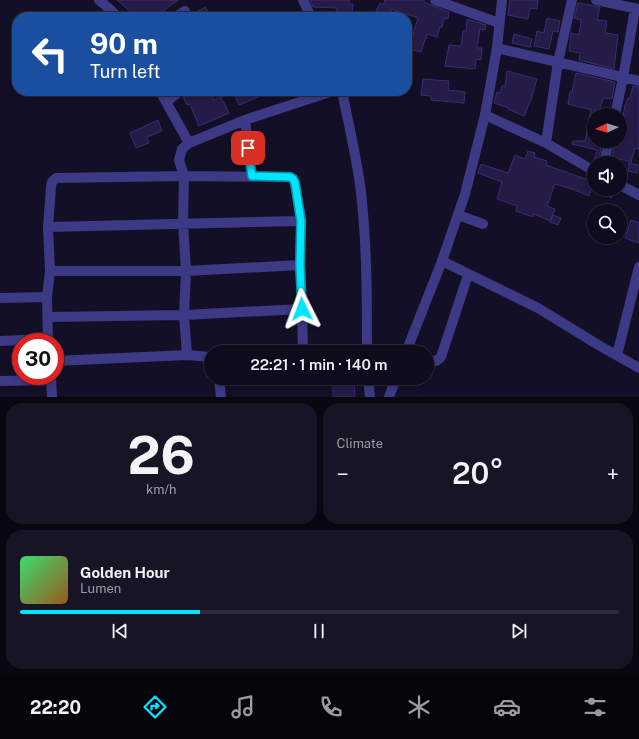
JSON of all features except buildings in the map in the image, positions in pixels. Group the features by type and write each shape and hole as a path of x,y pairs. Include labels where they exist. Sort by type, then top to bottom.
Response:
{"street":[{"path":"99,0 113,12"},
{"path":"303,0 309,12"},
{"path":"434,0 499,22"},
{"path":"409,345 442,262 465,194 485,115 497,48 502,0"},
{"path":"546,143 558,62 572,0"},
{"path":"596,0 637,9 617,108"},
{"path":"497,48 639,81"},
{"path":"163,96 189,143"},
{"path":"166,102 174,96"},
{"path":"186,355 184,315 186,271 183,223 184,176 179,160 182,149 189,143 245,120 318,96"},
{"path":"343,96 362,201 367,265 367,345"},
{"path":"485,115 546,143 587,167"},
{"path":"245,120 252,176"},
{"path":"47,333 50,271 48,227 51,187 52,182 56,178 184,176 290,177 295,183 301,221 300,265 303,345"},
{"path":"627,189 639,195"},
{"path":"458,215 483,224"},
{"path":"48,227 301,221"},
{"path":"442,262 538,308 639,368"},
{"path":"50,271 186,271 300,265"},
{"path":"617,355 639,267"},
{"path":"434,361 439,359 468,275"},
{"path":"0,298 48,297"},
{"path":"48,317 184,315 302,309"},
{"path":"0,341 12,341"},
{"path":"64,361 186,355 204,356"},
{"path":"0,382 12,381"},
{"path":"51,385 52,397"},
{"path":"220,385 221,397"},
{"path":"369,385 370,397"},
{"path":"389,397 393,385"}],"route":[{"path":"248,148 252,176 290,177 295,183 301,221 300,265 302,309"}]}
